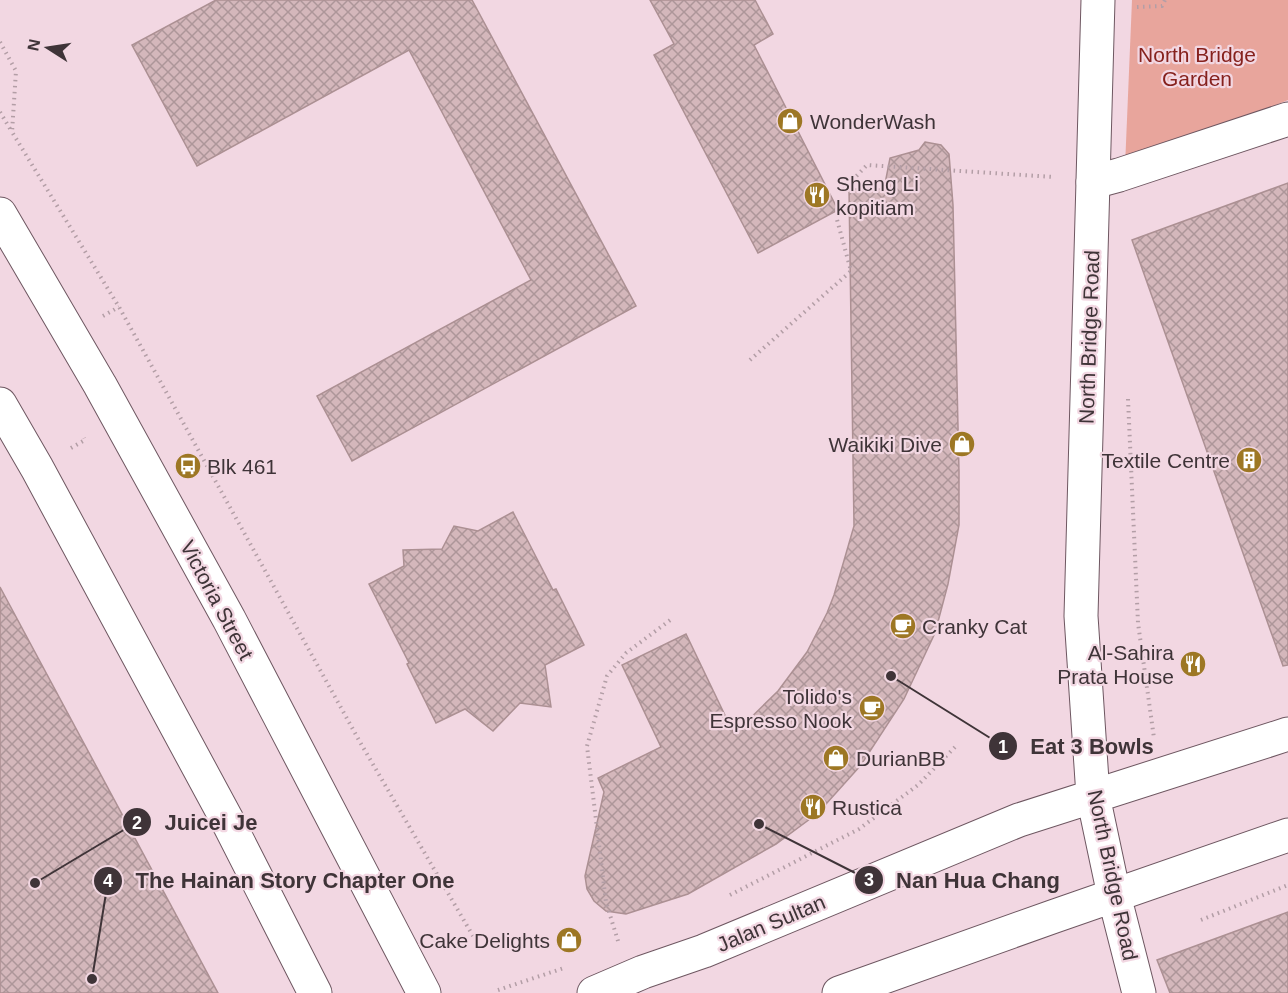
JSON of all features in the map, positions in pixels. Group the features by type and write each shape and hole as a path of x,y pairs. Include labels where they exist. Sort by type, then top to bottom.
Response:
{"main road":[{"name":"North Bridge Road","path":"1098,0 1081,616 1093,796 1114,895 1139,993"},
{"path":"1093,182 1288,119"},
{"name":"Victoria Street","path":"0,214 88,364 217,599 424,993"},
{"path":"0,404 37,468 226,818 315,993"},
{"name":"Jalan Sultan","path":"594,993 643,972 704,951 1019,820 1288,734"},
{"path":"839,993 1288,835"}],"path":[{"path":"1135,7 1162,6 1165,0"},
{"path":"0,42 16,71 12,132"},
{"path":"0,112 118,307 360,742 473,936"},
{"path":"844,189 867,165 1055,177"},
{"path":"750,360 851,271 836,216"},
{"path":"1128,399 1138,623 1155,742"},
{"path":"621,949 606,902 587,746 607,676 626,653 673,618"},
{"path":"727,897 859,829 918,785 957,745"},
{"path":"1201,920 1288,885"},
{"path":"498,990 565,968"}],"green space":[{"name":"North Bridge Garden","path":"1132,0 1288,0 1288,100 1125,167"}],"building":[{"path":"216,0 472,0 636,306 352,461 317,396 531,280 409,50 197,166 132,45"},
{"path":"650,0 755,0 773,34 754,45 838,210 758,253 654,55 674,44"},
{"path":"925,142 941,145 949,154 953,205 959,471 959,525 948,584 935,633 904,699 861,765 818,813 776,844 688,894 626,914 606,911 594,901 587,889 585,876 604,792 598,778 661,747 622,665 686,634 734,734 778,691 807,652 827,613 854,526 849,189 884,189 890,158 919,150"},
{"name":"Textile Centre","path":"1288,183 1288,665 1283,666 1132,240"},
{"path":"513,512 584,645 545,665 551,707 520,703 493,731 465,709 436,723 369,584 404,566 403,550 442,549 454,526 478,531"},
{"path":"0,587 218,993 0,993"},
{"path":"1288,912 1288,993 1170,993 1157,960"}],"place":[{"name":"WonderWash","path":"790,121"},
{"name":"Sheng Li kopitiam","path":"817,195"},
{"name":"Waikiki Dive","path":"962,444"},
{"name":"Textile Centre","path":"1249,460"},
{"name":"Blk 461","path":"188,466"},
{"name":"Cranky Cat","path":"903,626"},
{"name":"Al-Sahira Prata House","path":"1193,664"},
{"name":"Eat 3 Bowls","path":"891,676"},
{"name":"Tolido's Espresso Nook","path":"872,708"},
{"name":"DurianBB","path":"836,758"},
{"name":"Rustica","path":"813,807"},
{"name":"Nan Hua Chang","path":"759,824"},
{"name":"Juicei Je","path":"35,883"},
{"name":"Cake Delights","path":"569,940"},
{"name":"The Hainan Story Chapter One","path":"92,979"}]}
